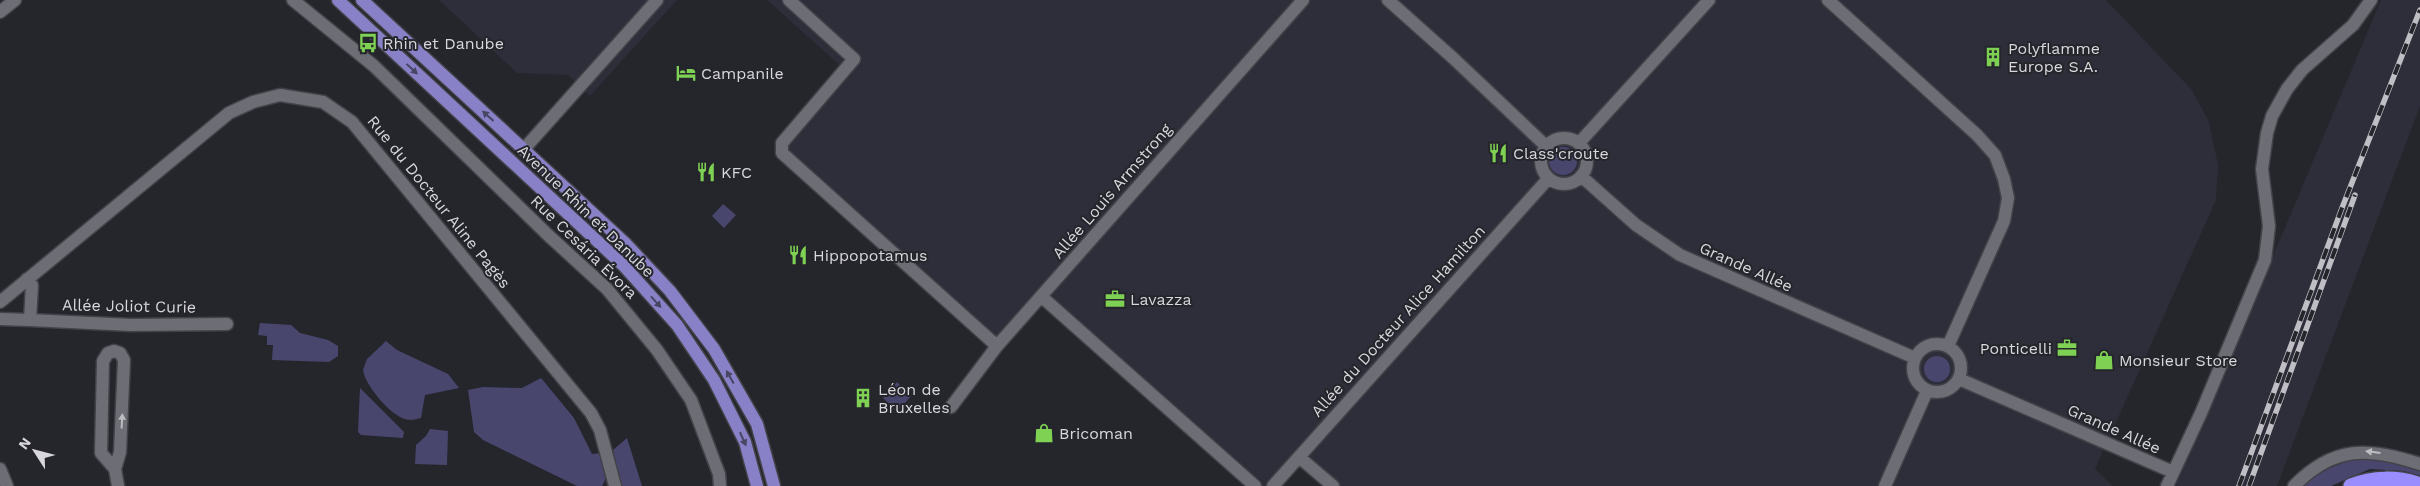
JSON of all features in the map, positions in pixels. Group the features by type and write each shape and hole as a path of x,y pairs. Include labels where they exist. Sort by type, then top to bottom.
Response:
{"highway":[{"path":"2351,486 2381,479 2398,480 2420,485"}],"main road":[{"name":"Avenue Rhin et Danube","path":"338,0 624,266 677,325 714,380 741,433 757,486"},
{"name":"Avenue Rhin et Danube","path":"362,0 626,244 670,290 708,342 757,424 774,486"}],"street":[{"path":"0,12 15,0"},
{"name":"Rue Cesária Évora","path":"293,0 374,66 548,235 607,289 628,314 691,400 719,474 720,486"},
{"path":"524,149 657,0"},
{"path":"789,0 854,59 782,143 782,153 996,346"},
{"name":"Allée Louis Armstrong","path":"951,407 996,346 1042,297 1303,0"},
{"path":"1388,0 1453,58 1546,146"},
{"path":"1579,143 1709,0"},
{"path":"1828,0 1977,135 1995,155 2004,179 2008,198 2004,221 1948,346"},
{"path":"2167,486 2201,413 2266,260 2269,226 2262,169 2267,133 2272,116 2287,89 2302,70 2353,25 2371,0"},
{"name":"Rue du Docteur Aline Pagès","path":"0,302 229,113 253,102 280,95 323,102 352,122 590,412 600,430 615,486"},
{"path":"1562,138 1572,139 1579,143 1587,159 1586,168 1581,176 1565,184 1556,183 1548,179 1540,163 1546,146 1553,140 1562,138"},
{"name":"Grande Allée","path":"1581,176 1636,225 1680,255 1915,358"},
{"name":"Allée du Docteur Alice Hamilton","path":"1273,486 1548,179"},
{"path":"28,279 32,285 30,320"},
{"path":"1042,297 1254,486"},
{"name":"Allée Joliot Curie","path":"0,319 131,325 228,324"},
{"path":"1929,345 1948,346 1956,352 1960,360 1962,370 1959,379 1954,386 1945,391 1936,393 1927,391 1919,385 1914,377 1912,367 1915,358 1921,350 1929,345"},
{"path":"115,468 101,453 103,361 108,353 114,351 120,353 124,360 120,452 115,468 118,486"},
{"name":"Grande Allée","path":"1959,379 2173,472"},
{"path":"1885,486 1927,391"},
{"path":"2294,486 2324,462 2362,451 2392,455 2420,464"},
{"path":"1299,457 1333,486"},
{"path":"0,469 7,486"}],"shaded area":[{"path":"439,0 677,0 590,96 568,75 517,73"},
{"path":"767,0 2106,0 2192,90 2209,122 2218,165 2216,200 2095,469 2113,486 1330,486 1299,460 1276,486 1259,486 1047,296 997,350 778,152 846,71"},
{"path":"2381,0 2420,0 2420,106 2277,486 2176,486"},
{"path":"1563,147 1573,151 1577,161 1573,171 1563,175 1553,171 1549,161 1553,151"},
{"path":"723,204 736,215 724,228 712,216"},
{"path":"260,323 291,325 300,333 328,340 338,346 338,356 329,362 272,360 273,345 267,345 267,336 258,335"},
{"path":"386,341 397,350 448,374 459,388 425,395 421,418 409,420 392,412 373,391 363,370 367,359"},
{"path":"1937,356 1946,360 1950,369 1946,378 1937,382 1928,378 1924,369 1928,360"},
{"path":"541,378 574,418 592,454 601,453 607,476 602,486 577,486 483,440 474,432 468,390 483,387 522,388"},
{"path":"897,382 911,396 897,412 883,398"},
{"path":"360,388 404,432 403,438 361,435 358,432"},
{"path":"430,429 448,431 447,465 415,464 416,445 426,436"},
{"path":"627,438 642,486 621,486 613,450"},
{"path":"2358,457 2385,460 2420,471 2420,476 2404,471 2370,469 2331,486 2304,486 2322,472"}],"railway":[{"path":"2239,486 2342,208 2420,10"},
{"path":"2249,486 2355,195"}],"place":[{"name":"Rhin et Danube","path":"368,43"},
{"name":"Polyflamme Europe S.A.","path":"1993,57"},
{"name":"Campanile","path":"686,73"},
{"name":"Class'croute","path":"1498,153"},
{"name":"KFC","path":"706,172"},
{"name":"Hippopotamus","path":"798,255"},
{"name":"Lavazza","path":"1115,299"},
{"name":"Ponticelli","path":"2067,348"},
{"name":"Monsieur Store","path":"2104,360"},
{"name":"Léon de Bruxelles","path":"863,398"},
{"name":"Bricoman","path":"1044,433"}]}
